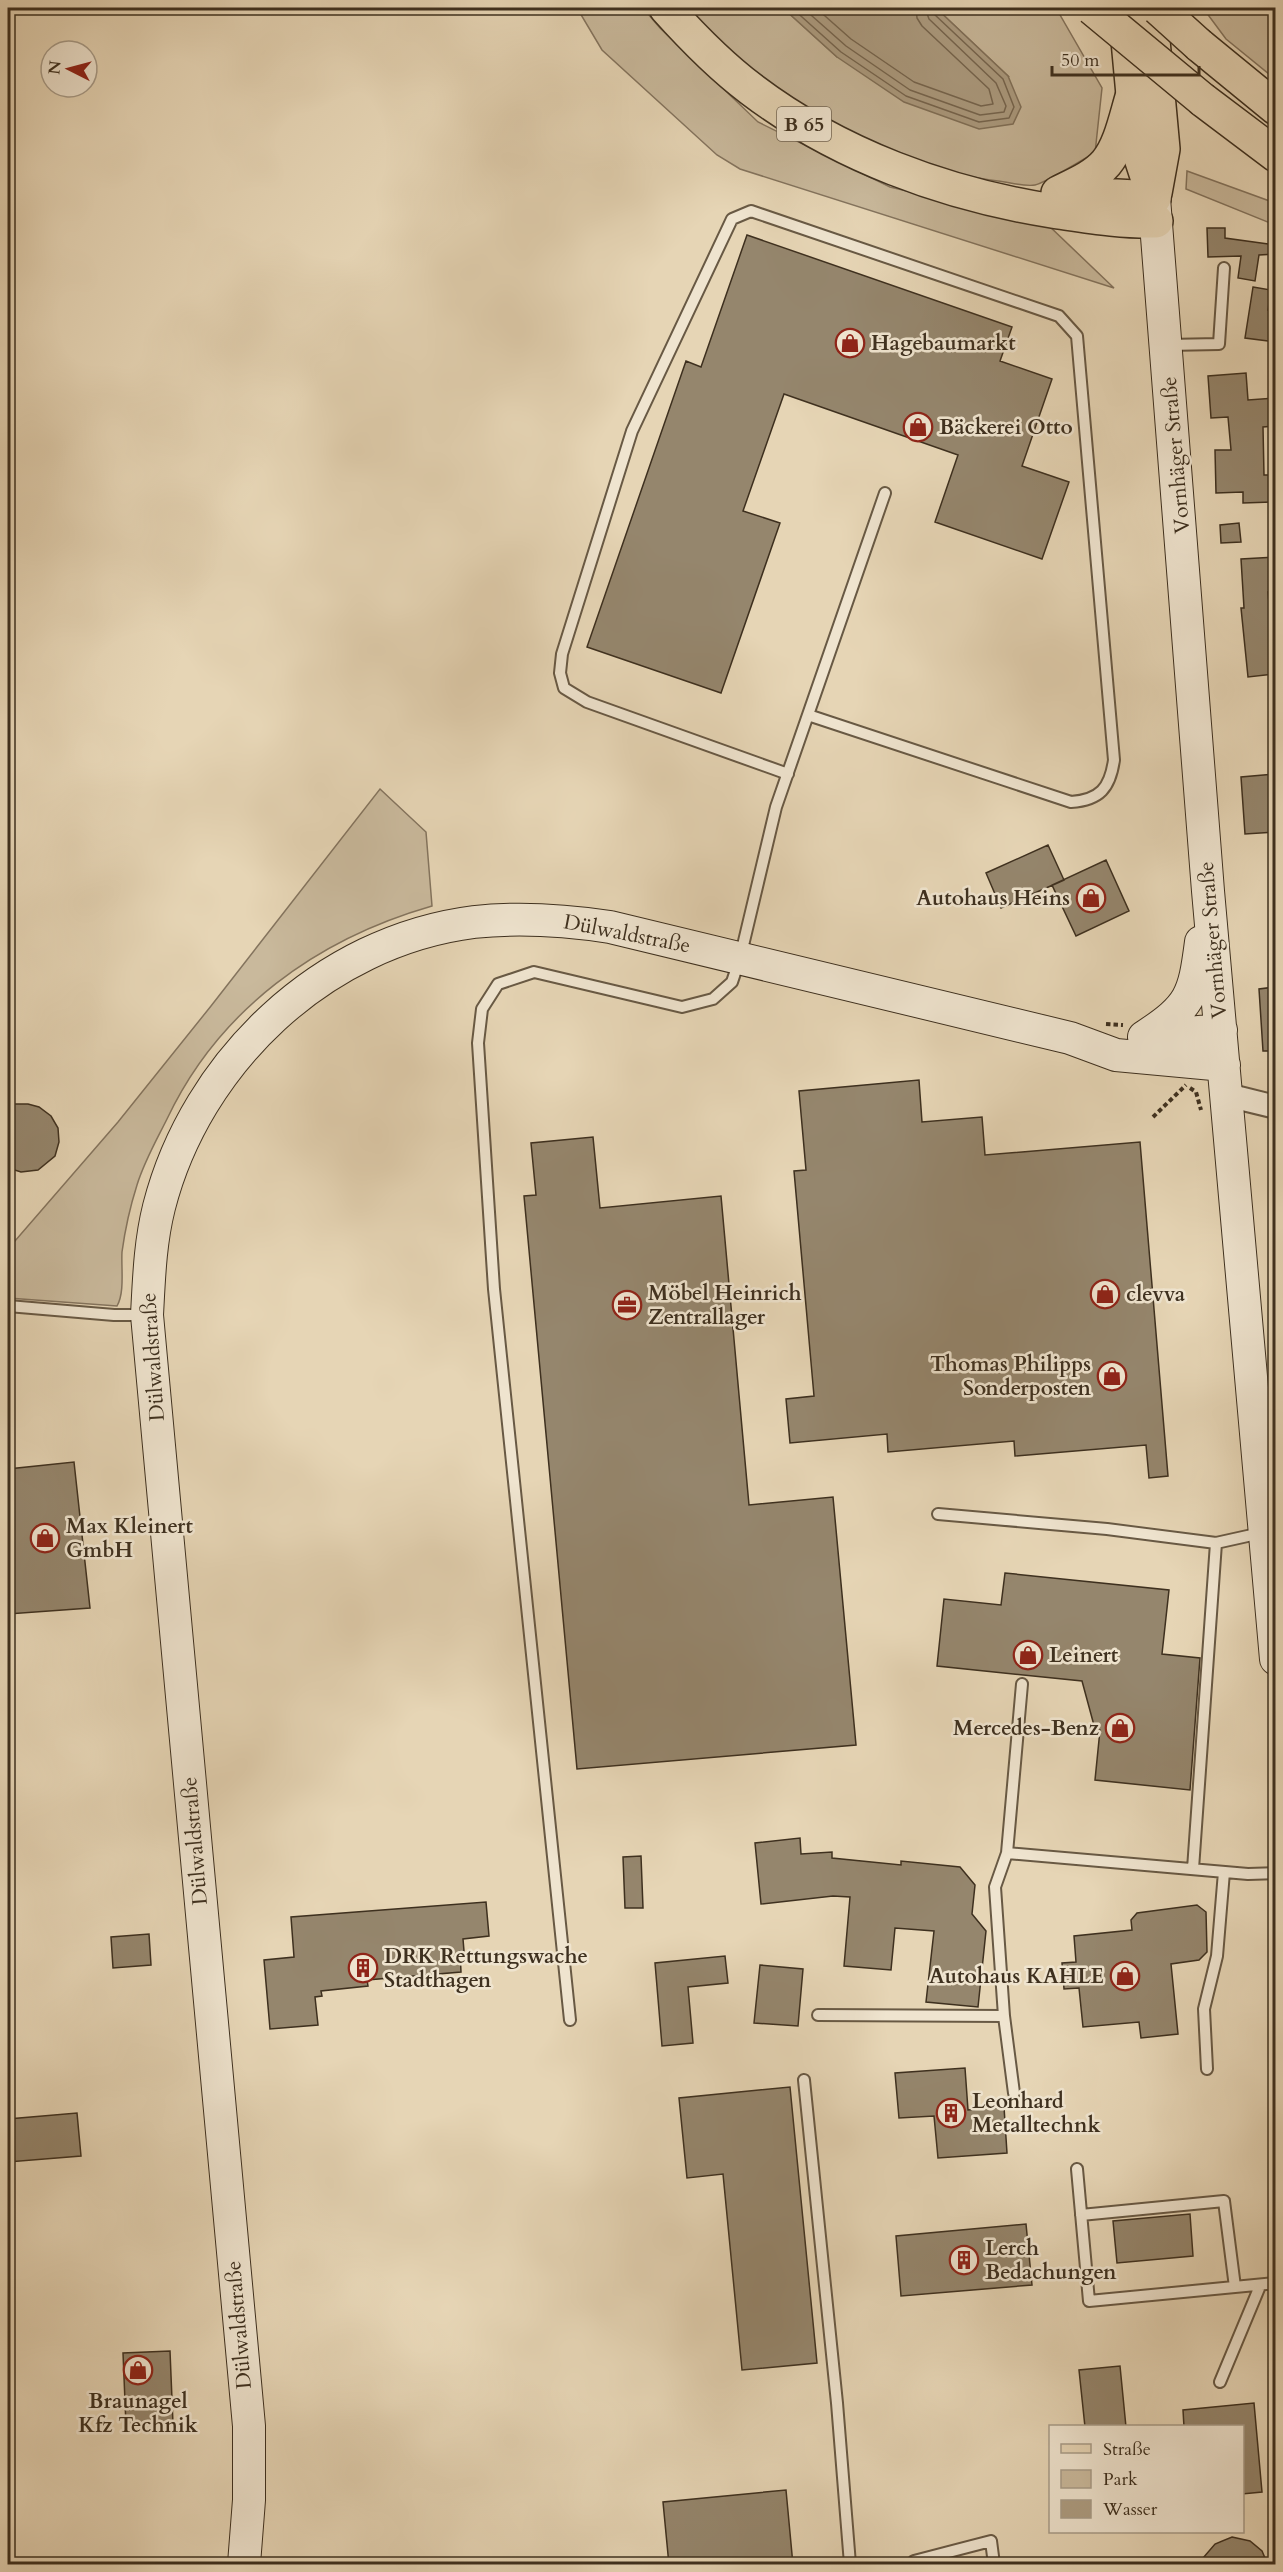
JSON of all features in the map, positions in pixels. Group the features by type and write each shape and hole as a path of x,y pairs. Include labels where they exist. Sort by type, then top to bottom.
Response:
{"main road":[{"name":"B 65","path":"666,8 703,48 751,89 798,121 860,156 922,178 1022,206 1134,222 1155,209"},
{"path":"1092,8 1203,100 1275,155"},
{"name":"Vornhäger Straße","path":"1125,8 1138,149 1155,209"},
{"name":"Vornhäger Straße","path":"1150,8 1162,149 1155,209"},
{"path":"1158,8 1275,108"},
{"name":"B 65","path":"1058,193 1088,178 1106,163 1120,137 1132,94"},
{"name":"B 65","path":"972,193 1058,193 1155,209"}],"street":[{"name":"Vornhäger Straße","path":"1155,209 1208,891 1275,1659"},
{"path":"1138,1030 1173,1018 1189,998 1196,978 1208,891"},
{"name":"Dülwaldstraße","path":"244,2565 249,2500 249,2426 147,1315 149,1261 159,1207 177,1153 201,1104 234,1057 274,1015 324,978 375,950 426,932 472,922 558,919 610,927 740,958 1083,1030 1221,1030"},
{"name":"Dülwaldstraße","path":"1083,1030 1116,1055 1226,1080"},
{"path":"1226,1080 1275,1107"}],"lane":[{"path":"788,774 587,702 564,688 560,673 562,654 632,431 732,219 751,211 1059,316 1077,336 1114,760 1112,777 1104,790 1088,801 1071,802 808,715"},
{"path":"1167,345 1219,344 1224,268"},
{"path":"570,2020 494,1289 478,1043 482,1009 498,984 534,972 682,1007 713,999 732,982 740,958 776,807 885,493"},
{"path":"8,1306 114,1316 147,1315"},
{"path":"938,1514 1107,1529 1216,1543 1264,1533"},
{"path":"1193,1869 1216,1543"},
{"path":"1014,2092 1004,2016 995,1887 1007,1853 1022,1684"},
{"path":"1007,1853 1224,1872 1275,1873"},
{"path":"1207,2069 1204,2009 1217,1956 1224,1872"},
{"path":"818,2015 1004,2016"},
{"path":"804,2080 837,2403 850,2565"},
{"path":"1077,2169 1089,2301 1275,2283"},
{"path":"1081,2215 1224,2201 1235,2287"},
{"path":"1220,2382 1260,2286"},
{"path":"913,2565 914,2561 991,2541 994,2565"}],"path":[{"path":"1083,1030 1125,1025 1138,1030"},
{"path":"1153,1117 1186,1085"}],"green space":[{"path":"577,8 643,8 660,28 758,122 890,187 1047,224 1114,288 740,169 717,155 602,50"},
{"path":"686,8 783,8 837,57 1008,76 936,8 1056,8 1102,88 1095,153 1035,185 976,178 921,162 847,131 789,97 735,56"},
{"path":"1203,8 1275,8 1275,79 1226,39"},
{"path":"1187,171 1275,203 1275,225 1186,189"},
{"path":"380,789 426,832 432,906 390,920 349,938 311,959 243,1012 214,1044 189,1080 167,1119 140,1176 125,1235 122,1252 122,1287 117,1306 8,1298 8,1249 118,1122"}],"water":[{"path":"783,8 936,8 1008,76 1021,107 1013,124 979,129 904,102 837,57"}],"building":[{"path":"1207,228 1225,228 1225,238 1275,245 1275,254 1259,255 1255,281 1238,278 1241,256 1208,257"},
{"path":"747,235 1012,327 1000,361 1052,379 1022,466 1069,482 1042,559 935,522 958,455 784,394 743,511 780,523 721,693 587,647 686,361 701,367"},
{"path":"1253,287 1271,290 1268,310 1275,311 1275,342 1245,338"},
{"path":"1246,373 1248,400 1275,398 1275,426 1263,427 1264,475 1275,475 1275,502 1243,503 1243,492 1216,493 1215,450 1231,450 1228,417 1211,418 1208,376"},
{"path":"1239,523 1241,542 1221,543 1220,525"},
{"path":"1275,557 1275,591 1268,592 1275,674 1248,677 1241,608 1244,608 1241,559"},
{"path":"1275,774 1275,832 1245,834 1241,777"},
{"path":"1048,845 1064,880 1001,908 986,873"},
{"name":"Autohaus Heins","path":"1106,860 1129,911 1076,936 1052,885"},
{"path":"1275,987 1275,1051 1263,1051 1259,989"},
{"path":"919,1080 922,1122 982,1117 985,1155 1140,1142 1168,1476 1149,1478 1146,1445 1015,1456 1014,1441 888,1452 887,1434 790,1443 786,1399 814,1396 794,1171 806,1170 799,1091"},
{"path":"14,1104 39,1107 51,1116 58,1128 59,1142 55,1156 38,1170 21,1172 8,1168 8,1108"},
{"path":"593,1137 600,1208 721,1196 749,1505 833,1497 856,1745 577,1769 524,1196 536,1195 531,1143"},
{"name":"Max Kleinert GmbH","path":"74,1462 90,1608 8,1614 8,1469"},
{"path":"1005,1573 1169,1590 1162,1654 1200,1658 1190,1790 1095,1780 1100,1730 1095,1729 1082,1681 937,1666 944,1599 1001,1605"},
{"path":"800,1838 801,1854 832,1852 832,1858 901,1865 901,1861 960,1867 975,1885 972,1914 986,1931 978,2007 926,2002 934,1931 895,1928 891,1970 844,1966 850,1897 833,1896 761,1904 755,1843"},
{"path":"641,1856 643,1908 625,1908 623,1857"},
{"name":"DRK Rettungswache Stadthagen","path":"486,1902 489,1936 463,1939 464,1951 460,1951 461,1972 367,1980 368,1986 321,1991 322,1996 315,1997 318,2025 270,2029 264,1960 294,1957 291,1917"},
{"name":"Autohaus KAHLE","path":"1197,1905 1206,1912 1207,1952 1199,1960 1171,1964 1178,2034 1141,2038 1139,2022 1083,2027 1079,1988 1064,1989 1062,1963 1076,1962 1074,1936 1132,1930 1131,1920 1137,1913"},
{"path":"149,1934 151,1965 113,1968 111,1937"},
{"path":"725,1956 728,1983 688,1987 693,2043 662,2046 655,1963"},
{"path":"760,1965 803,1969 798,2026 754,2023"},
{"name":"Leonhard Metalltechnk","path":"965,2068 968,2110 1004,2107 1007,2153 938,2158 934,2116 899,2118 895,2073"},
{"path":"790,2087 817,2363 742,2370 723,2174 687,2178 679,2098"},
{"path":"77,2113 81,2156 8,2162 8,2119"},
{"path":"1190,2214 1193,2256 1117,2263 1113,2221"},
{"name":"Lerch Bedachungen","path":"1026,2224 1032,2285 901,2296 896,2236"},
{"path":"170,2351 173,2424 126,2426 123,2353"},
{"path":"1120,2366 1126,2425 1085,2425 1079,2370"},
{"path":"1254,2403 1262,2492 1244,2494 1244,2425 1184,2425 1183,2410"},
{"path":"786,2490 793,2565 669,2565 663,2502"},
{"path":"1232,2537 1250,2541 1262,2551 1268,2565 1197,2565 1215,2544"}],"place":[{"name":"Hagebaumarkt","path":"850,343"},
{"name":"Bäckerei Otto","path":"918,427"},
{"name":"Autohaus Heins","path":"1091,898"},
{"name":"clevva","path":"1105,1294"},
{"name":"Möbel Heinrich Zentrallager","path":"627,1305"},
{"name":"Thomas Philipps Sonderposten","path":"1112,1376"},
{"name":"Max Kleinert GmbH","path":"45,1538"},
{"name":"Leinert","path":"1028,1655"},
{"name":"Mercedes-Benz","path":"1120,1728"},
{"name":"DRK Rettungswache Stadthagen","path":"363,1968"},
{"name":"Autohaus KAHLE","path":"1125,1976"},
{"name":"Leonhard Metalltechnk","path":"951,2113"},
{"name":"Lerch Bedachungen","path":"964,2260"},
{"name":"Braunagel Kfz Technik","path":"138,2370"}]}
